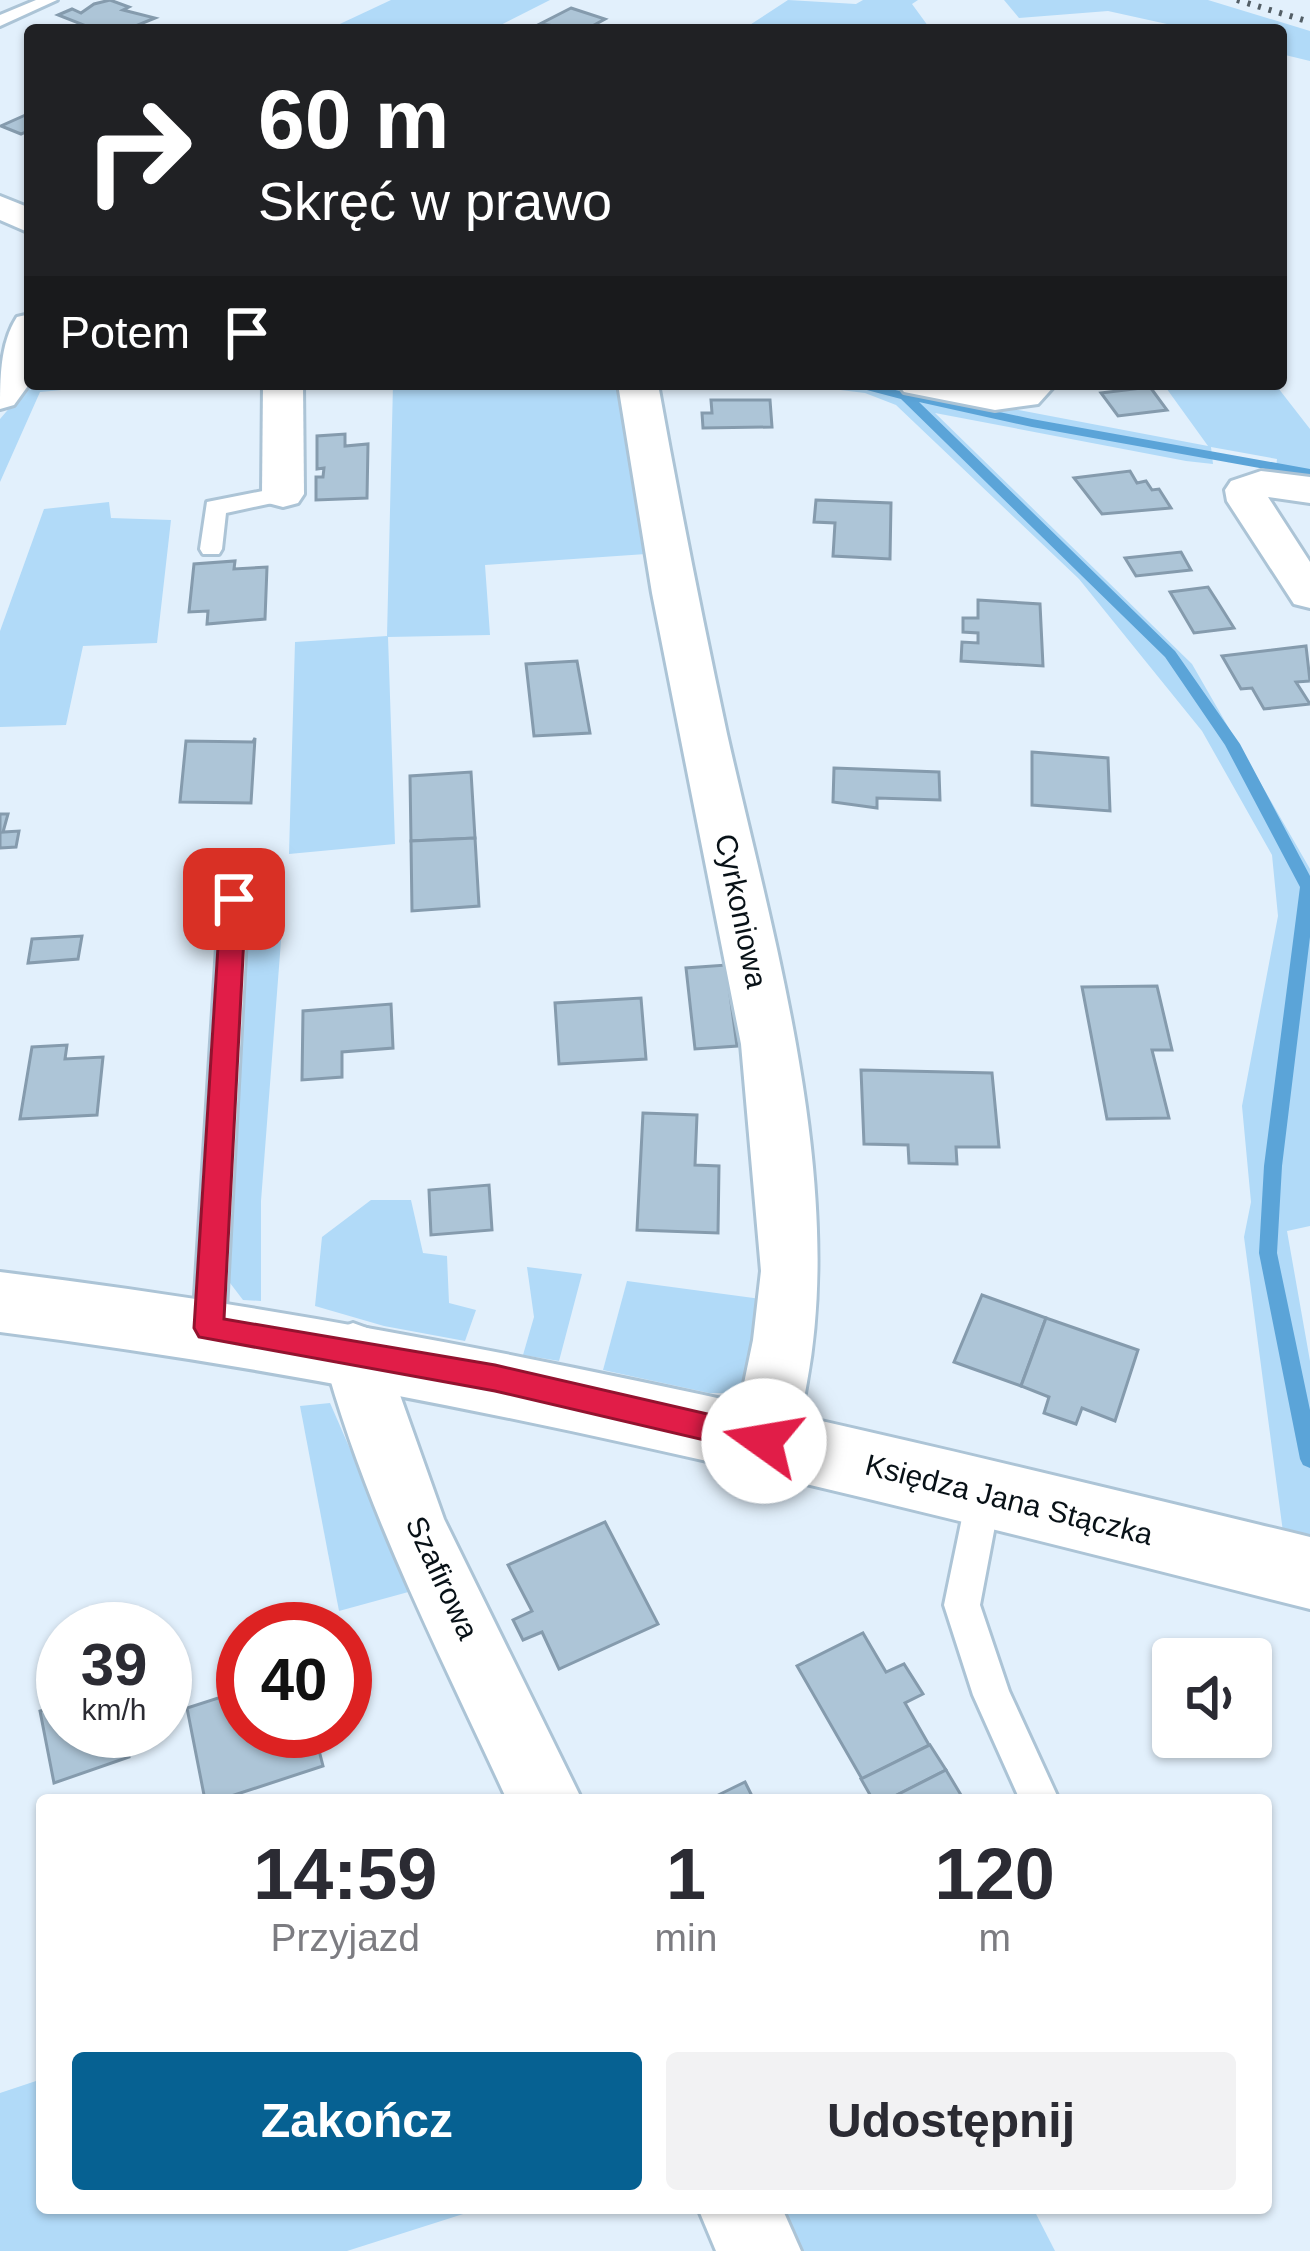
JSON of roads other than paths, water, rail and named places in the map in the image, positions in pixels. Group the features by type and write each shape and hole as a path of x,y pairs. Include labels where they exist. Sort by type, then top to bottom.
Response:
{"street":[{"path":"283,390 283,494"},
{"name":"Cyrkoniowa","path":"639,390 674,593 769,1044 791,1271 784,1340 764,1441"},
{"path":"951,390 994,398 1024,396 1030,390"},
{"path":"1310,490 1262,483 1246,490 1248,501 1310,595"},
{"name":"Księdza Jana Stączka","path":"0,1302 353,1350 764,1441 1310,1573"},
{"name":"Szafirowa","path":"353,1350 368,1409 427,1548 542,1794"},
{"path":"742,2214 760,2251"}],"lane":[{"path":"0,21 50,0"},
{"path":"212,549 215,507 249,505 283,494"},
{"path":"209,1328 234,899"},
{"path":"984,1494 962,1605 992,1695 1037,1794"}],"waterway":[{"path":"878,390 1310,473"},
{"path":"906,397 1170,654 1232,744 1308,887 1273,1166 1268,1253 1310,1459"}],"railway":[{"path":"1237,0 1310,22"}]}
